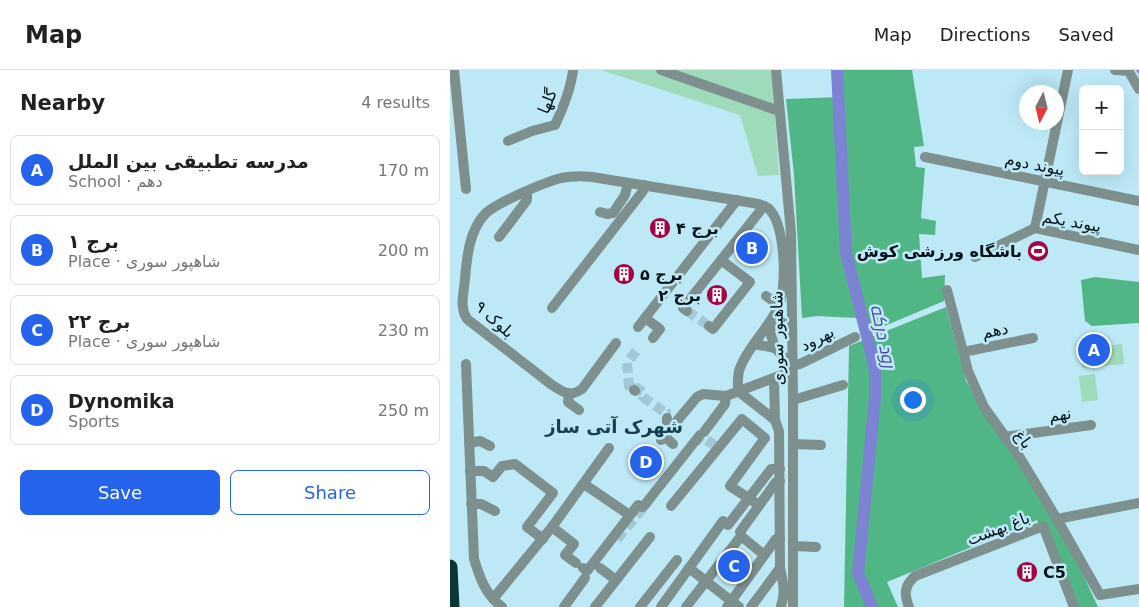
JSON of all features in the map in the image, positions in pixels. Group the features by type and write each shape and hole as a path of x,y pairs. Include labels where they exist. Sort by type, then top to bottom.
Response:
{"highway":[{"path":"450,567 452,607"}],"street":[{"path":"454,70 466,189"},
{"name":"گلها","path":"508,141 532,131 555,125 567,95 573,70"},
{"path":"661,70 779,110"},
{"name":"شاهپور سوری","path":"776,70 791,233 793,607"},
{"path":"1034,228 1068,70"},
{"path":"1115,70 1129,70 1139,89"},
{"name":"پیوند دوم","path":"924,157 1139,201"},
{"path":"499,236 527,200 527,192 560,178 575,176 628,182 764,206 775,218 781,239 784,283 779,305 772,319 740,367 738,391 775,420"},
{"path":"600,212 606,214 614,213 625,195 628,182"},
{"path":"552,308 643,192 644,185"},
{"name":"بلوک ۹","path":"527,192 502,202 485,214 473,234 467,258 462,310 467,319 552,385 565,393 569,393"},
{"path":"638,327 737,200"},
{"path":"687,310 683,308 764,206"},
{"name":"پیوند یکم","path":"975,257 1034,228 1139,250"},
{"path":"709,326 713,329 750,282 721,260"},
{"name":"باغ","path":"947,290 968,370 984,408 1019,456 1100,595 1139,589"},
{"path":"766,296 779,305"},
{"path":"645,318 660,328 653,338"},
{"path":"772,319 770,332 775,348 792,368"},
{"name":"بهرود","path":"726,396 774,378 855,337"},
{"name":"دهم","path":"963,352 1033,338"},
{"path":"579,410 568,402 569,393 575,394 582,389 616,343"},
{"path":"754,344 775,348"},
{"path":"466,364 474,559 482,584 493,599 502,607"},
{"path":"774,378 775,420 779,431 780,446 780,568 784,586 784,598 781,606"},
{"path":"793,400 843,385"},
{"path":"552,527 574,544 565,555 581,570 587,571 638,506 643,507 679,449 702,434 726,404 726,396 703,394 696,397 673,419 662,438 679,449"},
{"path":"671,506 742,419 765,438 730,486 759,505"},
{"name":"نهم","path":"1004,437 1091,425"},
{"path":"469,443 480,441 490,446"},
{"path":"768,441 780,446"},
{"path":"793,444 821,445"},
{"path":"493,599 552,527 608,448"},
{"path":"470,471 484,471 493,477 502,466 515,464 553,494 527,527 542,539"},
{"path":"661,607 723,521 728,525 770,468 780,469"},
{"path":"740,532 776,482 780,481"},
{"path":"584,484 628,514"},
{"path":"1057,519 1139,503"},
{"path":"471,504 481,504 495,511"},
{"name":"باغ بهشت","path":"909,607 905,590 908,582 915,576 1043,526 1074,607"},
{"path":"686,607 707,582 740,536 764,555"},
{"path":"595,607 650,537"},
{"path":"727,607 776,539 780,539"},
{"path":"793,546 816,547"},
{"path":"640,607 677,560"},
{"path":"600,568 616,580"},
{"path":"689,568 739,607"},
{"path":"751,607 780,568"},
{"path":"564,607 581,570"}],"green space":[{"path":"601,70 772,70 779,175 758,176 740,115"},
{"path":"843,70 912,70 924,146 914,147 916,167 925,168 921,218 936,221 935,235 919,234 922,278 945,275 944,301 863,335 857,318 817,316 802,318 794,175 786,99 842,97"},
{"path":"1095,277 1139,282 1139,323 1092,326 1085,321 1081,280"},
{"path":"946,307 966,381 1013,452 1075,557 1098,607 1072,607 1037,520 887,582 898,607 844,607 849,346"},
{"path":"1122,344 1124,364 1082,368 1080,349"},
{"path":"1095,374 1098,400 1082,402 1079,376"}],"waterway":[{"name":"رود درکه","path":"837,70 846,253 875,373 875,398 858,573 872,607"}],"tunnel":[{"path":"687,311 709,326"},
{"path":"636,351 627,363 629,386 634,390 637,388 643,392 643,397 667,414 671,414"},
{"path":"696,442 701,436 718,448"},
{"path":"617,539 648,502"}],"place":[{"name":"برج ۴","path":"660,228"},
{"name":"برج ۱","path":"752,248"},
{"name":"باشگاه ورزشی کوش","path":"1038,251"},
{"name":"برج ۵","path":"624,274"},
{"name":"برج ۲","path":"717,295"},
{"name":"مدرسه تطبیقی بین الملل","path":"1094,350"},
{"name":"Dynomika","path":"646,462"},
{"name":"برج ۲۲","path":"734,566"},
{"name":"C5","path":"1027,572"}],"district":[{"name":"شهرک آتی ساز","path":"614,427"}]}
